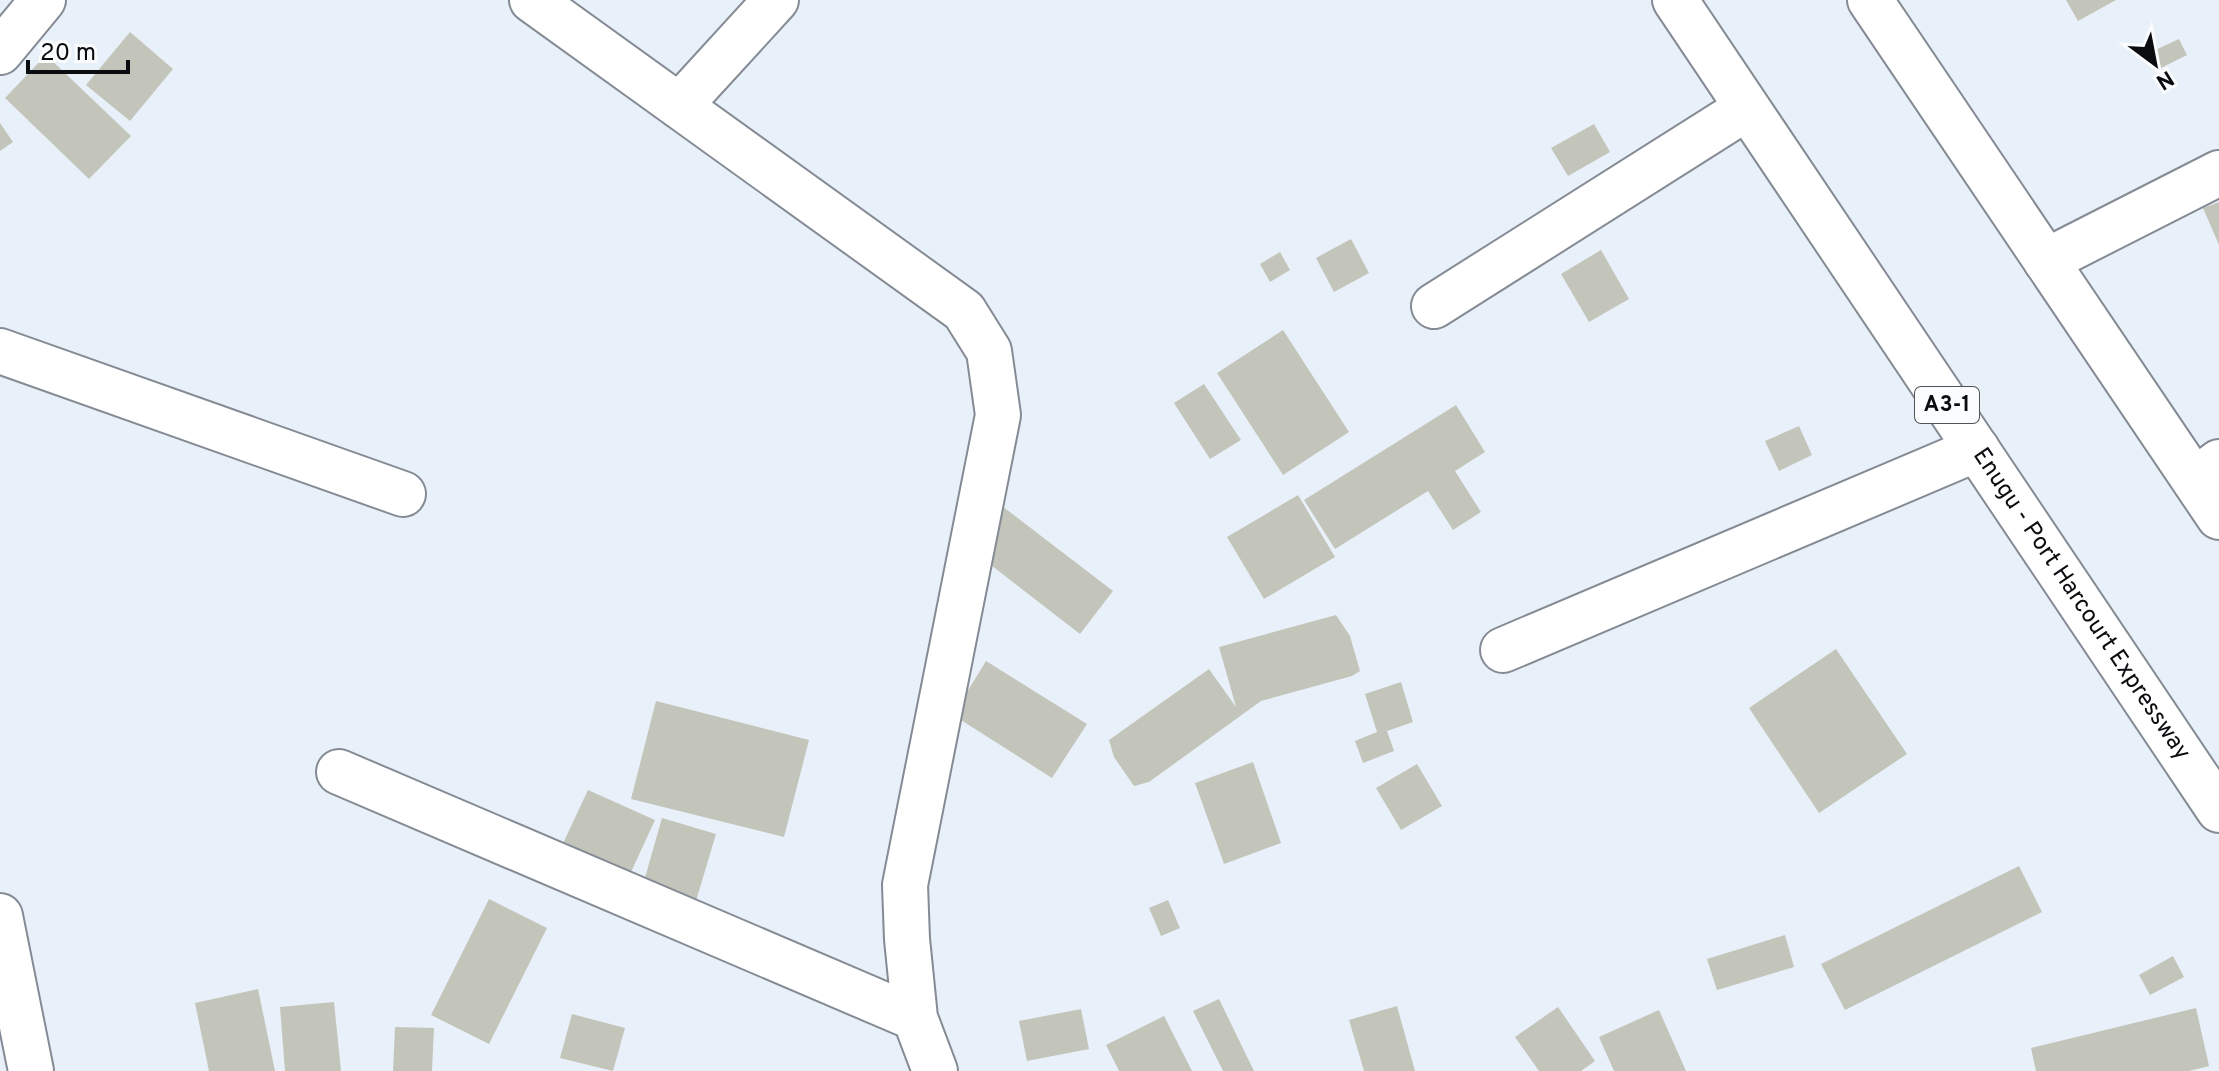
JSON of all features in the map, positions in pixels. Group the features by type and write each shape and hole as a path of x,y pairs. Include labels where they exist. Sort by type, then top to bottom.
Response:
{"main road":[{"path":"0,52 43,0"},
{"path":"532,0 964,311 989,351 998,415 905,885 915,1018 935,1071"},
{"path":"679,106 776,0"},
{"name":"Enugu - Port Harcourt Expressway","path":"1675,0 2219,810"},
{"path":"1870,0 2046,261 2207,471 2219,517"},
{"path":"1434,306 1747,108"},
{"path":"2046,261 2219,173"},
{"path":"0,351 403,494"},
{"path":"1503,650 1977,449"},
{"path":"339,772 915,1018"},
{"path":"0,916 31,1071"}],"building":[{"path":"2066,0 2116,0 2078,21"},
{"path":"130,32 173,69 130,121 86,85"},
{"path":"2179,39 2187,55 2161,68 2153,51"},
{"path":"46,55 131,136 89,179 5,98"},
{"path":"0,123 13,142 0,151"},
{"path":"1594,124 1610,152 1568,176 1551,148"},
{"path":"2219,202 2219,245 2203,208"},
{"path":"1351,239 1369,273 1334,292 1316,258"},
{"path":"1601,250 1629,299 1589,322 1561,274"},
{"path":"1280,252 1290,270 1270,282 1260,264"},
{"path":"1283,330 1349,432 1283,475 1217,373"},
{"path":"1204,384 1241,440 1210,459 1174,403"},
{"path":"1456,405 1485,452 1455,471 1481,512 1453,530 1428,491 1335,549 1304,500"},
{"path":"1799,426 1812,455 1779,471 1765,441"},
{"path":"1298,495 1335,557 1264,599 1227,537"},
{"path":"1002,506 1113,591 1080,634 969,548"},
{"path":"1336,615 1350,636 1360,671 1352,676 1261,701 1149,782 1134,786 1114,757 1109,740 1209,669 1236,707 1219,647"},
{"path":"1836,649 1907,754 1819,813 1749,708"},
{"path":"986,661 1087,724 1052,778 953,715"},
{"path":"1401,682 1413,722 1387,731 1394,751 1363,763 1355,741 1377,732 1365,694"},
{"path":"656,701 809,740 784,837 631,799"},
{"path":"1253,762 1281,843 1224,864 1195,783"},
{"path":"1417,764 1442,806 1401,830 1376,788"},
{"path":"588,790 655,820 625,885 558,854"},
{"path":"662,818 716,834 693,911 640,895"},
{"path":"2019,866 2042,912 1845,1010 1821,964"},
{"path":"489,899 547,928 489,1044 431,1015"},
{"path":"1168,900 1180,928 1161,936 1149,908"},
{"path":"1785,935 1794,967 1717,990 1707,959"},
{"path":"2173,956 2184,977 2150,995 2139,975"},
{"path":"258,989 275,1071 209,1071 195,1003"},
{"path":"1219,999 1254,1071 1223,1071 1193,1011"},
{"path":"334,1002 341,1071 285,1071 280,1007"},
{"path":"1397,1006 1415,1071 1364,1071 1349,1020"},
{"path":"1558,1007 1595,1061 1581,1071 1539,1071 1515,1037"},
{"path":"2196,1008 2209,1066 2189,1071 2036,1071 2031,1048"},
{"path":"1081,1009 1089,1049 1027,1061 1019,1021"},
{"path":"1659,1010 1686,1071 1614,1071 1599,1037"},
{"path":"572,1014 625,1028 613,1071 560,1058"},
{"path":"1164,1016 1192,1071 1119,1071 1106,1045"},
{"path":"395,1027 434,1028 432,1071 393,1071"}]}
